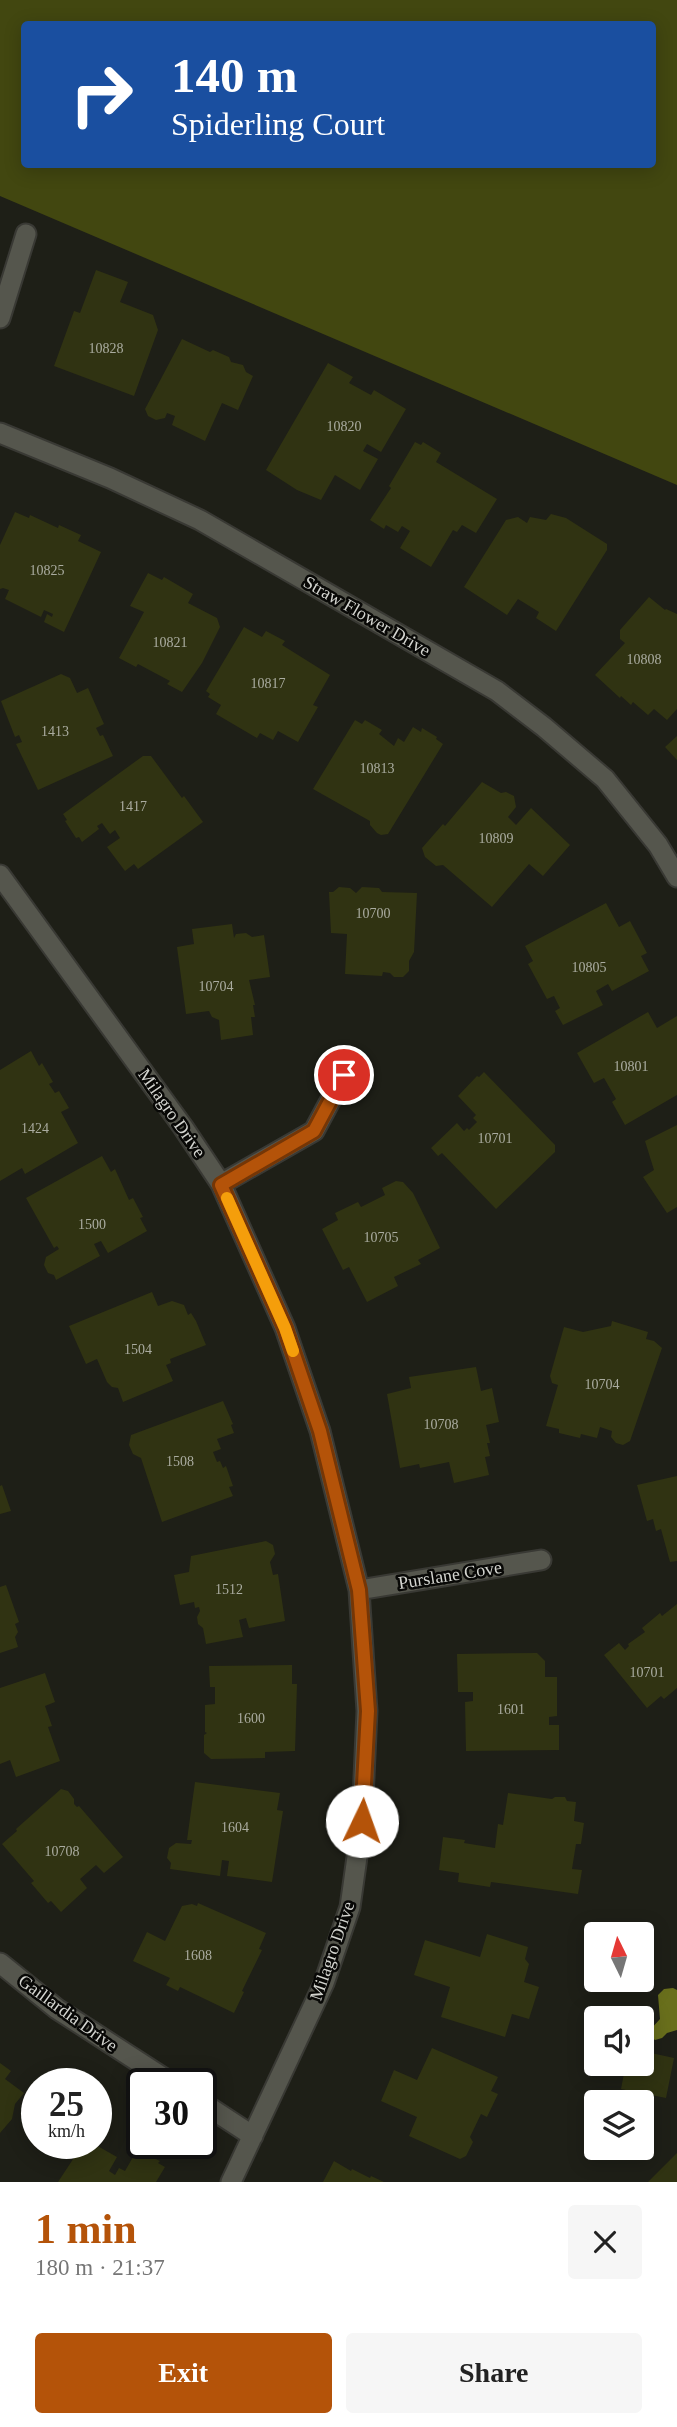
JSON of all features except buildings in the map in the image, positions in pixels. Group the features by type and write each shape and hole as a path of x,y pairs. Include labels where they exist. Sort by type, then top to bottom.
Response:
{"street":[{"path":"0,318 26,234"},
{"name":"Straw Flower Drive","path":"0,433 110,478 200,520 498,691 605,779 658,845 677,877"},
{"name":"Milagro Drive","path":"0,875 183,1127 221,1185 285,1328 320,1431 359,1590 368,1711 362,1821 350,1907 324,1983 231,2182"},
{"path":"221,1185 314,1131 344,1075"},
{"name":"Purslane Cove","path":"359,1590 541,1560"},
{"name":"Gaillardia Drive","path":"0,1963 57,2009 148,2068"},
{"path":"217,2112 253,2136"}],"shaded area":[{"path":"0,0 677,0 677,485 0,196"},
{"path":"664,1989 677,1990 677,2030 655,2040 654,2026 660,2019 658,1995"}],"slow traffic":[{"path":"227,1198 293,1351"}],"route":[{"path":"344,1075 314,1131 221,1185 285,1328 320,1431 359,1590 368,1711 362,1821"}]}
